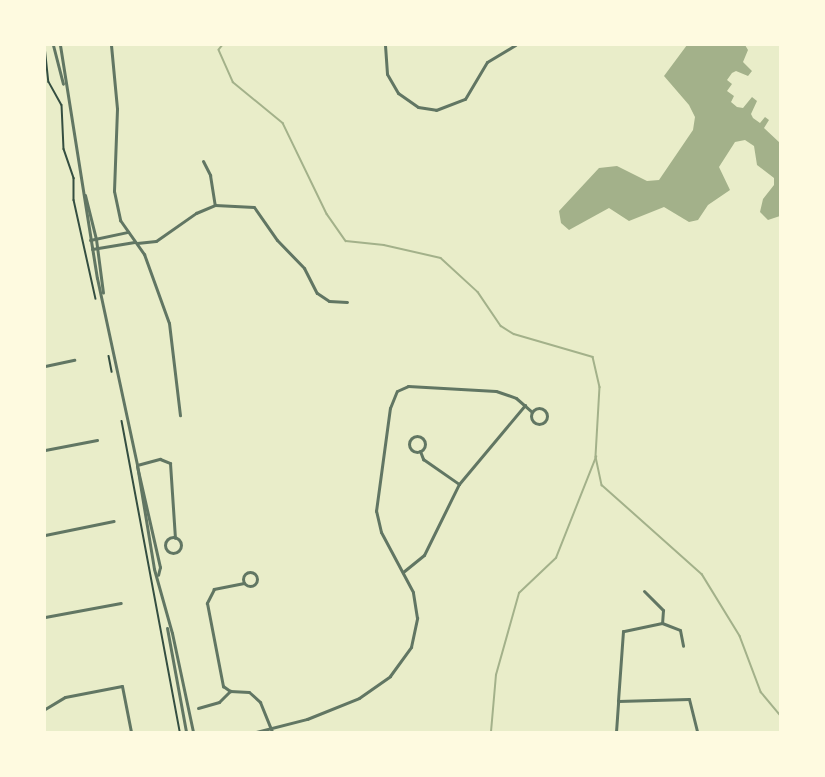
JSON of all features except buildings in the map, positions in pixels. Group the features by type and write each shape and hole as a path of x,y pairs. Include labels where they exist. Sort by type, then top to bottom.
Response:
{"street":[{"path":"53,45 64,86 90,240 160,567 158,575"},
{"path":"60,45 64,86"},
{"path":"111,45 117,109 114,191 120,220 136,242 173,339 180,415"},
{"path":"385,45 387,74 398,93 418,107 436,110 465,99 487,62 515,45"},
{"path":"203,161 210,175 215,205"},
{"path":"84,195 98,248 103,293"},
{"path":"92,249 156,241 196,213 215,205 254,207 277,240 304,268 317,293 329,301 347,303"},
{"path":"90,240 128,232"},
{"path":"45,366 74,360"},
{"path":"256,732 270,726 307,719 359,698 390,676 406,657 416,628 416,606 403,572 381,532 376,511 390,408 397,391 408,386 496,391 525,405 532,412 536,423 546,418 541,408 532,412"},
{"path":"403,572 424,555 459,484 525,405"},
{"path":"420,451 410,448 414,437 424,442 420,451 423,459 459,484"},
{"path":"45,450 97,440"},
{"path":"137,465 160,459 170,463 175,538 180,548 170,552 166,542 175,538"},
{"path":"137,465 143,514 193,732"},
{"path":"143,514 149,513"},
{"path":"45,535 114,521"},
{"path":"244,583 246,573 256,575 255,585 244,583 214,589 207,597 223,686 230,691 249,692 261,702 272,732"},
{"path":"644,591 663,610 662,623"},
{"path":"45,617 121,603"},
{"path":"616,732 623,631 662,623 680,630 683,646"},
{"path":"168,626 166,635 186,732"},
{"path":"45,710 65,697 122,686 131,732"},
{"path":"198,708 219,702 230,691"},
{"path":"618,701 689,699 697,732"}],"path":[{"path":"45,46 49,82 62,105 64,149 74,178 74,200 97,301"},
{"path":"107,347 113,375"},
{"path":"122,418 180,732"}],"shaded area":[{"path":"687,45 745,45 748,50 743,62 752,71 748,76 736,71 732,73 727,80 732,84 727,91 734,96 731,102 737,107 743,108 752,97 757,101 751,114 753,118 760,123 765,117 769,120 764,128 780,143 780,216 768,220 760,212 763,199 774,185 774,178 757,165 754,146 745,140 735,142 719,167 730,190 708,205 698,220 689,222 664,207 629,221 609,208 569,230 561,223 559,211 599,168 617,166 647,181 659,180 693,130 695,117 689,105 664,76"}],"waterway":[{"path":"223,45 219,50 233,82 283,123 327,214 346,241 384,245 441,258 478,292 501,326 514,334 593,357 600,387 596,457 602,485 702,574 740,636 761,692 780,715"},
{"path":"491,732 496,675 519,593 556,558 596,457"}]}
